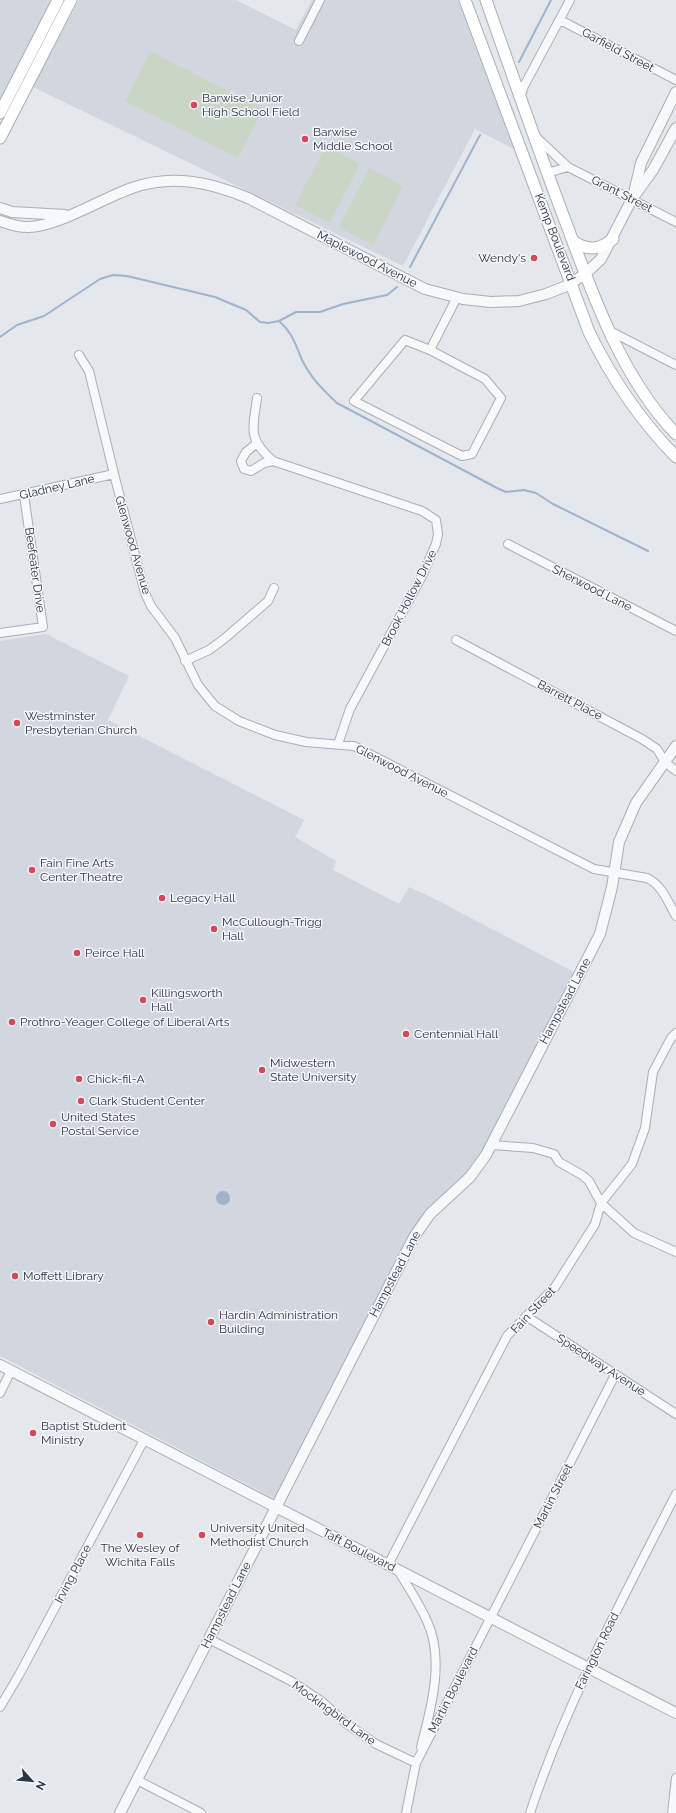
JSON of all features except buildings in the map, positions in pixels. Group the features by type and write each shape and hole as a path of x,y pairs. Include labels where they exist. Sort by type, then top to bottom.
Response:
{"main road":[{"path":"0,113 58,0"},
{"path":"0,138 71,0"},
{"name":"Kemp Boulevard","path":"465,0 572,283 589,332 614,378 638,414 675,454"},
{"name":"Kemp Boulevard","path":"486,0 547,173 610,331 644,393 663,420 676,434"},
{"path":"39,37 49,43"},
{"path":"532,178 547,173"},
{"path":"573,241 580,246 598,248 612,239"}],"street":[{"path":"299,40 320,0"},
{"path":"520,98 524,86 570,0"},
{"name":"Garfield Street","path":"560,20 676,80"},
{"name":"Maplewood Avenue","path":"632,199 641,163 676,92"},
{"name":"Maplewood Avenue","path":"0,221 27,227 47,225 132,188 150,184 195,181 220,187 248,198 425,289 457,297 491,302 519,301 546,294 572,283 586,273 601,259 632,199 653,170 676,128"},
{"name":"Grant Street","path":"534,135 548,150 568,167 676,222"},
{"path":"547,173 568,167"},
{"name":"Maplewood Avenue","path":"0,208 24,214 69,215"},
{"path":"430,350 457,297"},
{"path":"610,331 676,365"},
{"path":"405,340 430,350 486,379 501,398 472,454 462,456 354,401 405,340"},
{"name":"Glenwood Avenue","path":"79,355 89,371 145,592 151,606 175,638 198,685 215,706 239,721 275,735 306,742 354,746 594,869 647,878 653,881 676,916"},
{"path":"256,398 253,433 256,444 246,452 241,461 244,469 252,471 264,463 273,461"},
{"name":"Brook Hollow Drive","path":"256,444 273,461 422,511 433,517 437,524 438,534 432,552 411,597 350,709 338,744"},
{"name":"Gladney Lane","path":"0,499 24,495 114,474"},
{"name":"Beefeater Drive","path":"0,633 43,627 24,495"},
{"name":"Sherwood Lane","path":"508,544 676,631"},
{"path":"185,661 209,650 224,639 268,601 274,588"},
{"name":"Barrett Place","path":"456,640 642,739 657,748 665,762 676,771"},
{"name":"Hampstead Lane","path":"120,1813 414,1237 430,1214 470,1177 491,1145 595,945 603,926 615,872 619,842 636,803 676,746"},
{"name":"Fain Street","path":"388,1565 485,1377 508,1336 555,1287 595,1224 601,1203 632,1164 645,1128 653,1072 674,1038"},
{"path":"491,1145 533,1148 554,1154 559,1162 582,1175 589,1181 601,1203 634,1233 676,1252"},
{"name":"Speedway Avenue","path":"526,1316 676,1414"},
{"name":"Taft Boulevard","path":"0,1365 676,1713"},
{"path":"0,1393 11,1371"},
{"name":"Martin Street","path":"490,1618 615,1375"},
{"name":"Irving Place","path":"0,1707 19,1676 144,1440"},
{"name":"Farington Road","path":"530,1813 546,1764 588,1667 676,1494"},
{"name":"Martin Boulevard","path":"398,1570 428,1621 432,1637 435,1683 431,1709 416,1763 406,1813"},
{"name":"Martin Boulevard","path":"416,1763 490,1618"},
{"name":"Mockingbird Lane","path":"209,1639 291,1681 321,1700 347,1724 376,1744 416,1763"},
{"path":"672,1813 676,1778"},
{"path":"137,1780 201,1813"}],"shaded area":[{"path":"0,0 52,0 0,100"},
{"name":"Barwise Middle School","path":"79,0 236,0 296,30 312,0 458,0 516,150 475,129 403,266 33,87"},
{"name":"Midwestern State University","path":"46,634 129,676 108,720 304,820 295,837 336,861 333,870 399,904 409,887 574,972 473,1169 426,1210 275,1499 0,1356 0,641"}],"green space":[{"name":"Barwise Junior High School Field","path":"150,51 263,109 238,158 125,101"},
{"path":"326,146 360,164 330,223 295,205"},
{"path":"369,168 403,186 373,245 339,227"}],"water":[{"path":"223,1191 228,1193 230,1198 228,1203 223,1205 218,1203 216,1198 218,1193"}],"waterway":[{"path":"519,62 551,0"},
{"path":"410,267 480,135"},
{"path":"0,337 17,325 44,316 100,279 113,275 127,276 215,297 246,310 260,322 268,323 279,321 296,312 320,312 343,304 387,295 397,287"},
{"path":"279,321 291,334 302,360 313,378 337,403 497,488 506,492 524,490 536,493 553,504 648,551"}],"place":[{"name":"Barwise Junior High School Field","path":"194,105"},
{"name":"Barwise Middle School","path":"305,139"},
{"name":"Wendy's","path":"534,258"},
{"name":"Westminster Presbyterian Church","path":"17,723"},
{"name":"Fain Fine Arts Center Theatre","path":"32,870"},
{"name":"Legacy Hall","path":"162,898"},
{"name":"McCullough-Trigg Hall","path":"214,929"},
{"name":"Peirce Hall","path":"77,953"},
{"name":"Killingsworth Hall","path":"143,1000"},
{"name":"Prothro-Yeager College of Liberal Arts","path":"12,1022"},
{"name":"Centennial Hall","path":"406,1034"},
{"name":"Midwestern State University","path":"262,1070"},
{"name":"Chick-fil-A","path":"79,1079"},
{"name":"Clark Student Center","path":"81,1101"},
{"name":"United States Postal Service","path":"53,1124"},
{"name":"Moffett Library","path":"15,1276"},
{"name":"Hardin Administration Building","path":"211,1322"},
{"name":"Baptist Student Ministry","path":"33,1433"},
{"name":"The Wesley of Wichita Falls","path":"140,1535"},
{"name":"University United Methodist Church","path":"202,1535"}]}
